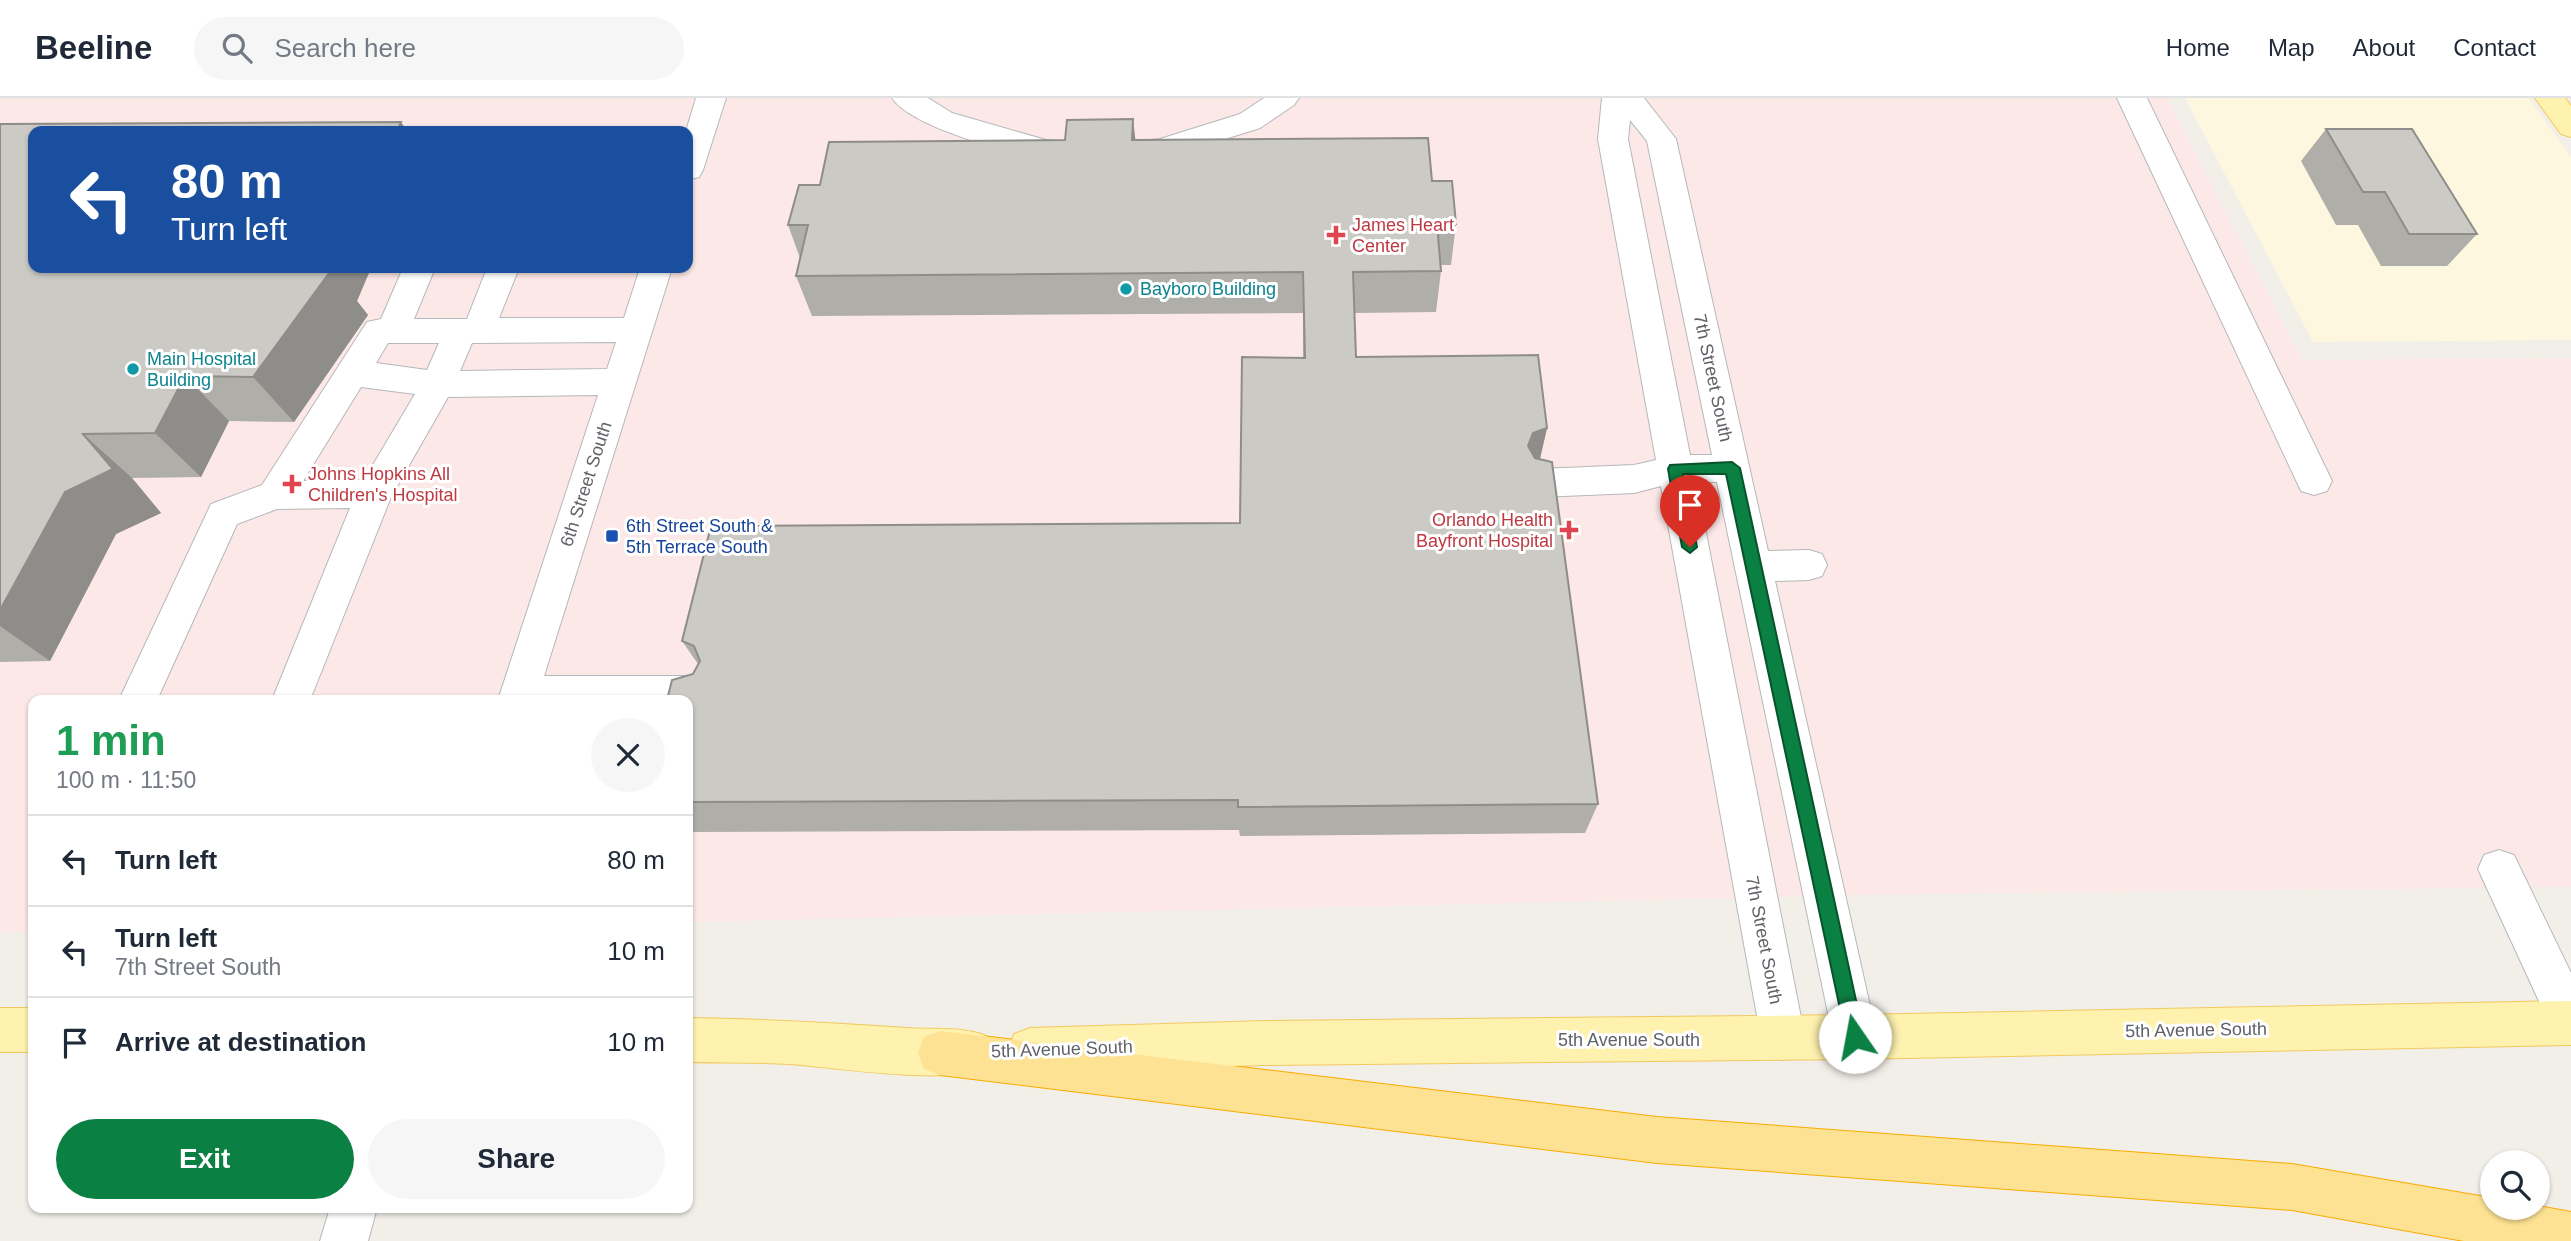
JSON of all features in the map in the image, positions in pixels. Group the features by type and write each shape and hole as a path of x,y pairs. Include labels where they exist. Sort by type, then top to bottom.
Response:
{"highway":[{"path":"940,1053 1657,1140 2292,1187 2571,1236"}],"main road":[{"path":"2550,98 2571,127"},
{"name":"5th Avenue South","path":"693,1040 786,1041 940,1053 1265,1042 1855,1037 2571,1022"},
{"path":"0,1030 28,1030"}],"street":[{"path":"693,154 711,98"},
{"path":"907,98 942,120 1046,150 1161,149 1250,121 1284,98"},
{"name":"7th Street South","path":"1616,98 1613,139 1783,1038"},
{"name":"7th Street South","path":"1628,98 1661,139 1855,1037"},
{"path":"2132,98 2314,481"},
{"path":"392,331 417,273"},
{"path":"293,695 374,494 500,273"},
{"name":"6th Street South","path":"518,695 654,273"},
{"path":"275,495 379,331 636,330"},
{"path":"352,373 438,384 619,382"},
{"path":"1540,483 1634,480 1675,469 1732,468"},
{"path":"140,695 224,514 275,495 374,494"},
{"path":"1753,566 1809,565"},
{"path":"579,695 701,693"},
{"path":"2499,869 2571,1022"},
{"path":"344,1241 353,1213"}],"shaded area":[{"name":"Orlando Health Bayfront Hospital","path":"0,98 2167,98 2302,360 2571,358 2571,887 1910,894 693,922 693,695 28,695 28,932 0,932"},
{"path":"2185,98 2529,98 2571,157 2571,340 2313,342"}],"building":[{"path":"1133,119 1132,140 1428,138 1432,181 1452,181 1456,224 1437,224 1441,271 1353,272 1356,357 1538,355 1547,428 1533,433 1528,446 1535,458 1552,462 1598,804 1238,807 1238,800 693,802 693,695 668,695 672,680 693,674 700,661 694,646 682,641 711,526 1240,523 1242,357 1305,358 1303,272 796,276 808,225 788,225 799,185 820,185 829,142 1065,140 1067,120"},
{"name":"Main Hospital Building","path":"401,122 399,126 28,126 28,273 329,273 253,377 185,376 155,433 83,434 113,469 65,492 0,610 0,124"},
{"path":"2326,129 2412,129 2477,234 2409,234 2385,192 2363,192"}],"place":[{"name":"James Heart Center","path":"1336,235"},
{"name":"Bayboro Building","path":"1126,289"},
{"name":"Main Hospital Building","path":"133,369"},
{"name":"Johns Hopkins All Children's Hospital","path":"292,484"},
{"name":"Orlando Health Bayfront Hospital","path":"1569,530"},
{"name":"6th Street South & 5th Terrace South","path":"612,536"}],"route":[{"path":"1690,547 1675,469 1732,468 1855,1037"}]}
